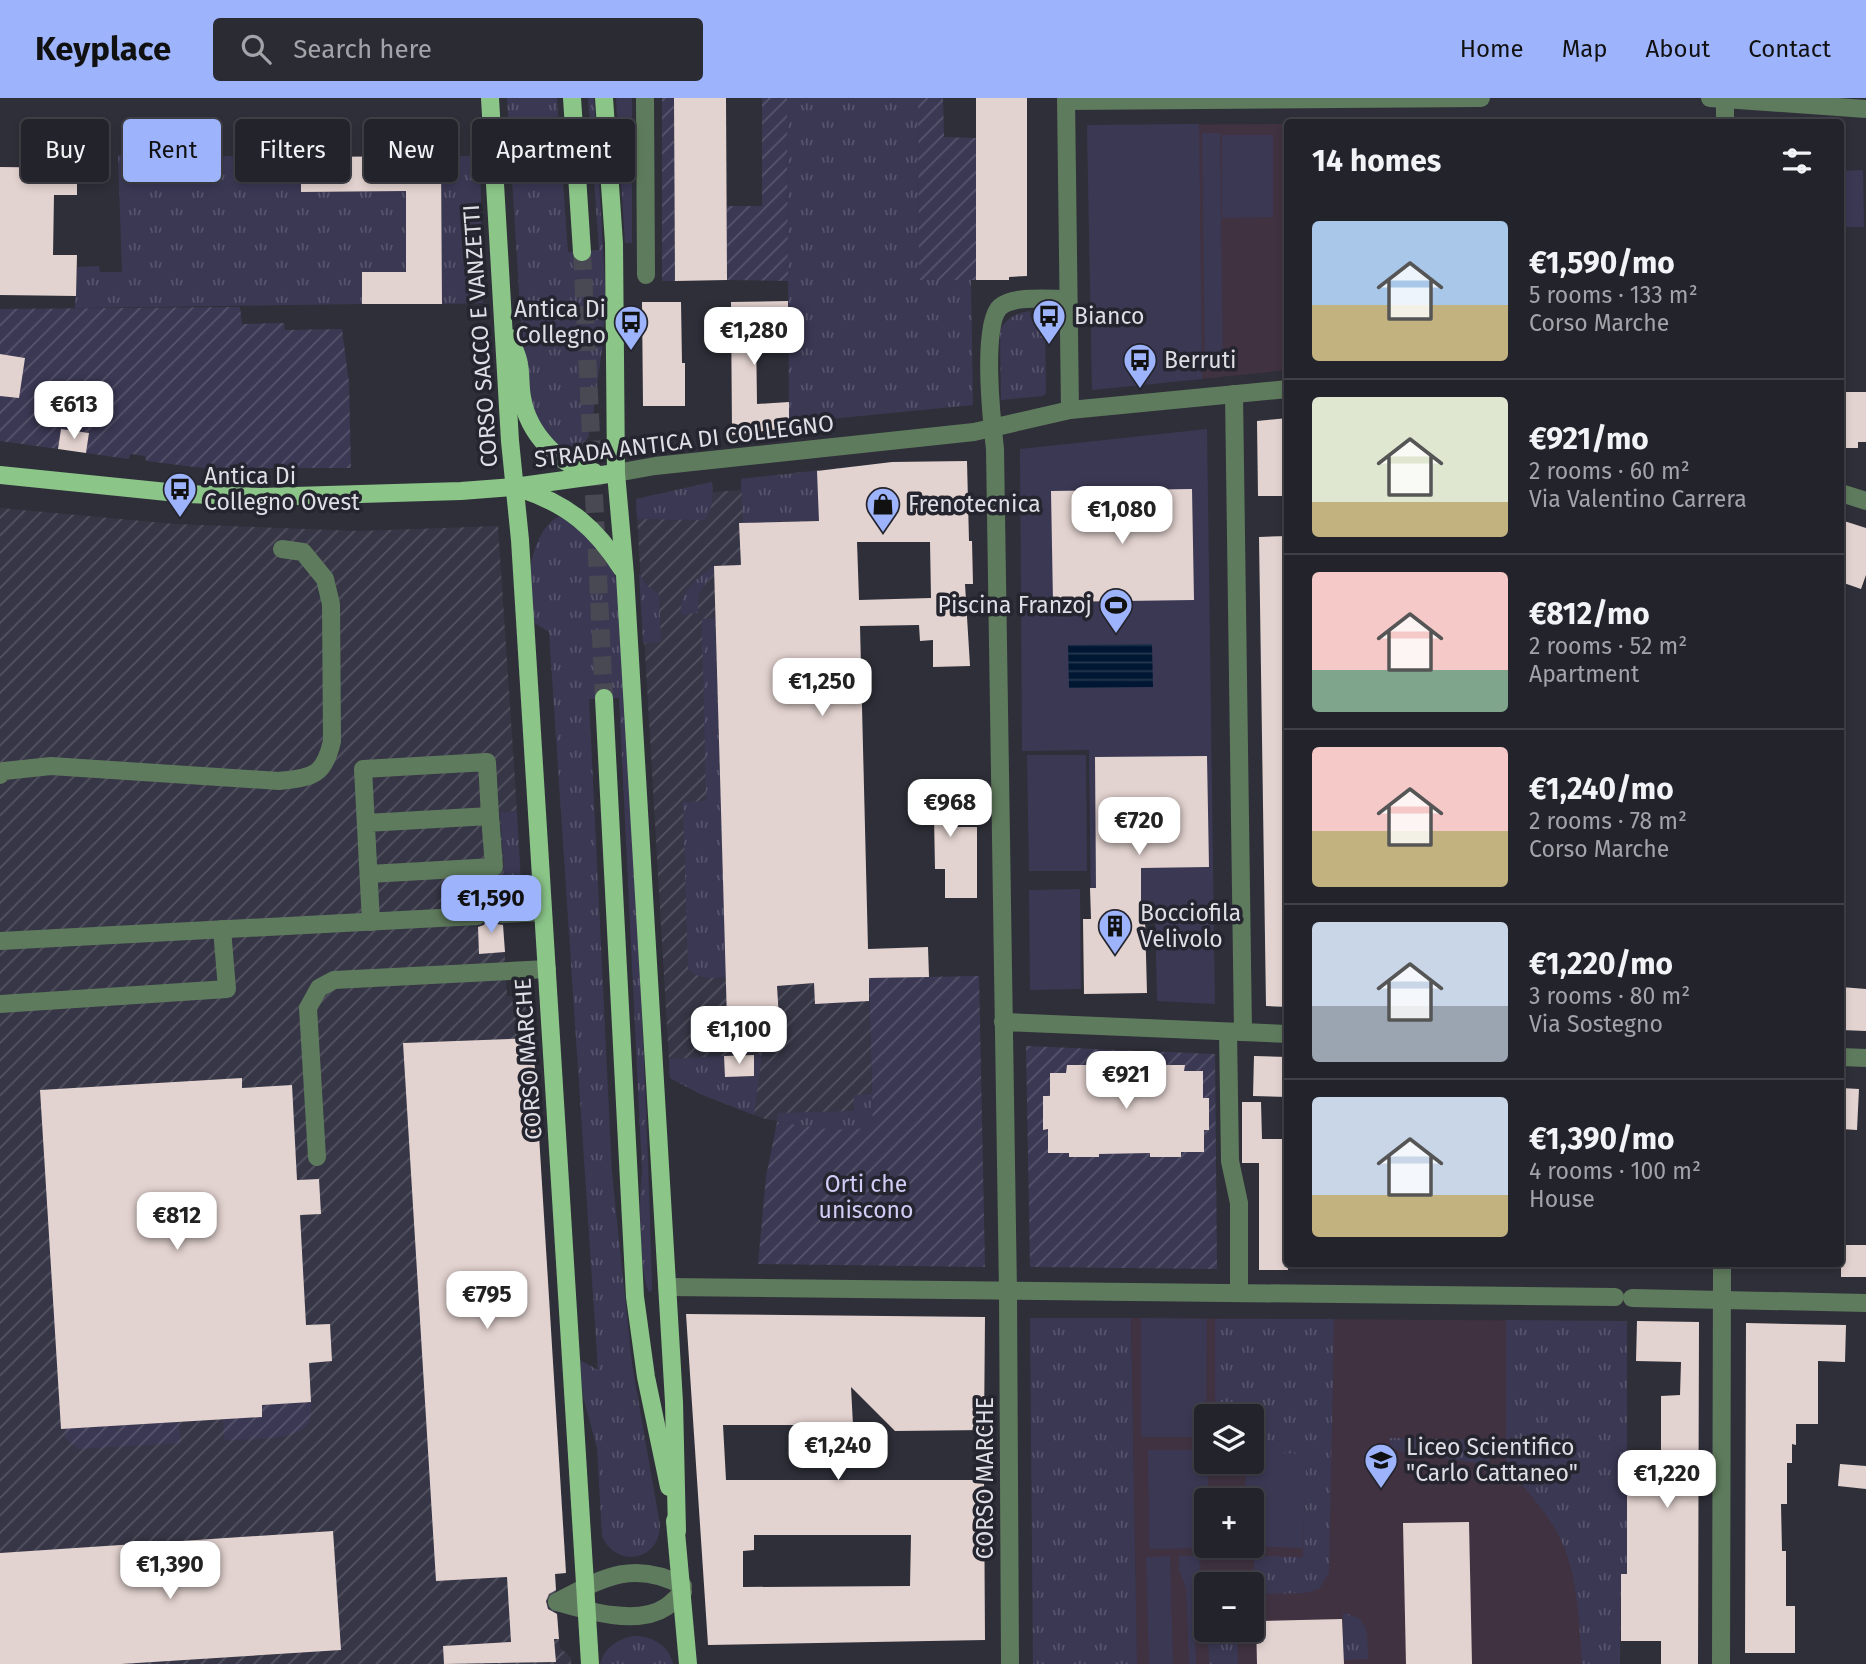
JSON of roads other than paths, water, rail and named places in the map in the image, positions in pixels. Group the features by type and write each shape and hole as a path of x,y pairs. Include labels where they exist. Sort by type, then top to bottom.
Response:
{"main road":[{"name":"CORSO SACCO E VANZETTI","path":"490,98 514,487"},
{"path":"572,98 582,251"},
{"path":"604,98 614,243 611,473 625,575 675,1425 677,1531 688,1664"},
{"path":"503,319 519,363 522,398 527,414 542,439 560,460 572,467 611,473"},
{"name":"STRADA ANTICA DI COLLEGNO","path":"0,475 187,494 260,496 461,491 514,487 611,473"},
{"path":"514,487 542,495 574,513 607,545 625,575"},
{"name":"CORSO MARCHE","path":"514,487 520,540 590,1664"},
{"path":"604,698 635,1297 646,1377 677,1531"}],"street":[{"path":"645,98 646,275"},
{"path":"1070,411 1066,99 1481,98"},
{"path":"1724,119 1718,99 1866,109"},
{"name":"CORSO MARCHE","path":"1010,1664 1008,1292 995,449 989,331 993,316 1000,306 1014,300 1068,299"},
{"name":"STRADA ANTICA DI COLLEGNO","path":"611,473 974,432 1070,411 1284,389"},
{"path":"1234,394 1235,1032 1230,1161 1239,1203 1239,1293"},
{"path":"1844,494 1866,501"},
{"path":"0,775 4,771 51,766 279,781 310,777 327,762 332,741 331,604 325,579 315,565 303,552 282,549"},
{"path":"369,874 494,867 487,762 363,769 371,922"},
{"path":"366,823 491,816"},
{"path":"502,914 543,912"},
{"path":"0,942 477,916"},
{"path":"0,1004 227,989 222,929"},
{"path":"317,1157 308,1008 319,988 334,981 547,969"},
{"path":"1003,1022 1284,1034"},
{"path":"1844,1057 1866,1058"},
{"path":"1721,1664 1722,1267"},
{"path":"667,1287 1624,1297 1866,1303"},
{"path":"646,1572 664,1576 683,1589 666,1607 649,1614 621,1616 587,1611 557,1602 617,1575 646,1572"}],"water":[{"path":"1152,644 1153,687 1069,688 1068,645"}],"tunnel":[{"path":"582,252 604,698"}],"place":[{"name":"Bianco","path":"1049,346"},
{"name":"Antica Di Collegno","path":"631,352"},
{"name":"Berruti","path":"1140,390"},
{"name":"Antica Di Collegno Ovest","path":"180,519"},
{"name":"Frenotecnica","path":"883,534"},
{"name":"Piscina Franzoj","path":"1116,635"},
{"name":"Bocciofila Velivolo","path":"1115,956"},
{"name":"Liceo Scientifico \"Carlo Cattaneo\"","path":"1381,1490"}],"park label":[{"name":"Orti che uniscono","path":"866,1197"}]}
